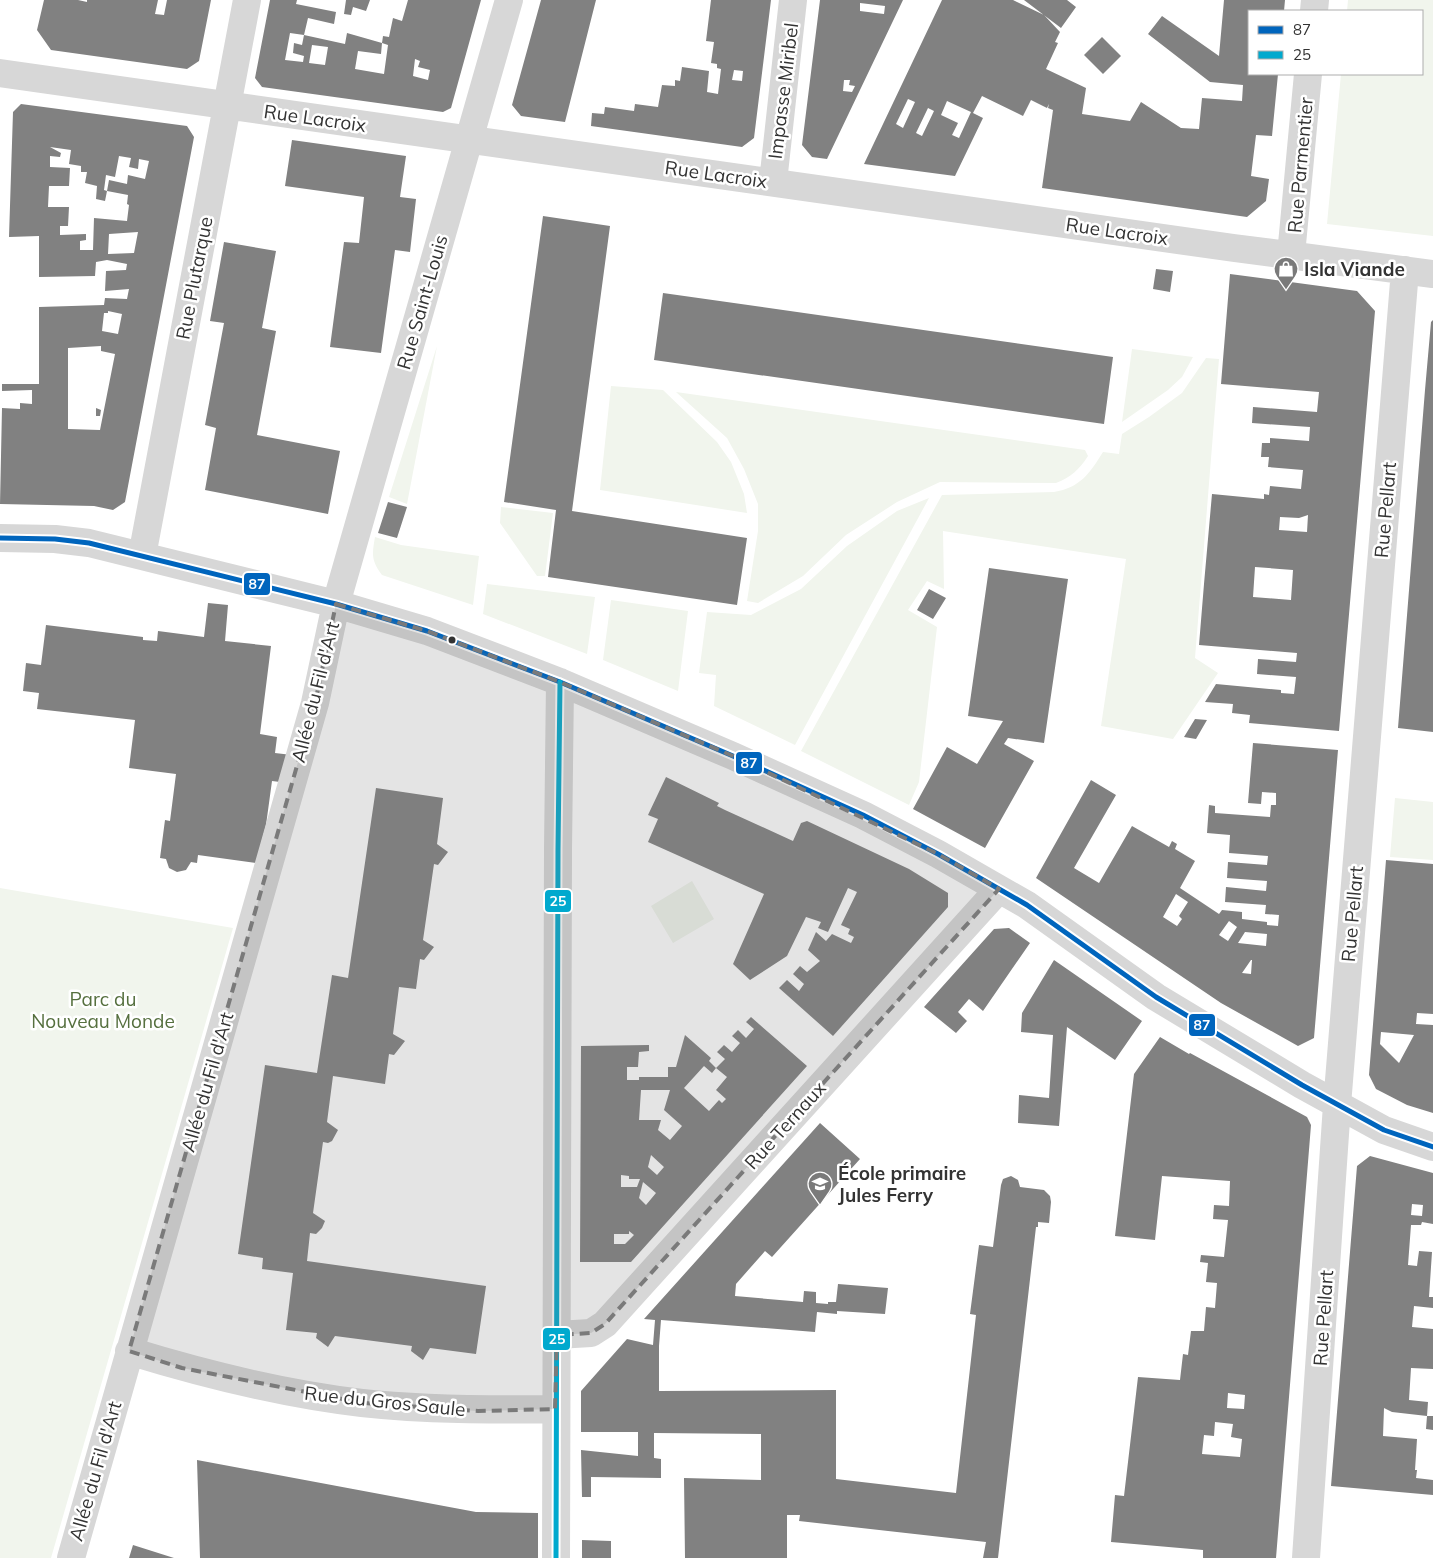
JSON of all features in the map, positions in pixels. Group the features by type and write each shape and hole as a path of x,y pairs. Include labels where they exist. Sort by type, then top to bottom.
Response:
{"street":[{"name":"Rue Plutarque","path":"142,556 247,0"},
{"name":"Rue Saint-Louis","path":"336,604 509,0"},
{"name":"Impasse Miribel","path":"773,182 793,0"},
{"name":"Rue Lacroix","path":"0,73 1291,256 1433,274"},
{"name":"Rue Parmentier","path":"1291,256 1308,75"},
{"name":"Rue Pellart","path":"1306,1558 1337,1105 1405,270"},
{"path":"0,538 71,540 106,546 336,604 427,631 560,682 733,756 863,815 938,854 1046,919 1156,998 1337,1105 1384,1130 1433,1147"},
{"name":"Allée du Fil d'Art","path":"71,1558 315,703 336,604"},
{"path":"556,1558 555,1409 560,682"},
{"name":"Rue Ternaux","path":"557,1335 591,1333 605,1324 999,889"},
{"name":"Rue du Gros Saule","path":"129,1351 182,1368 328,1398 378,1404 478,1411 555,1409"}],"highlighted area":[{"path":"336,604 427,631 560,682 733,756 938,854 999,889 605,1324 591,1333 557,1335 555,1409 478,1411 363,1403 182,1368 129,1351 315,703"}],"green space":[{"path":"1348,0 1433,0 1433,236 1327,224 1341,75 1423,75 1423,10 1347,10"},
{"path":"437,346 407,504 389,497"},
{"path":"1132,349 1193,357 1182,377 1168,390 1122,422"},
{"path":"1206,358 1219,359 1195,658 1218,673 1173,739 1101,726 1126,559 943,531 944,589 927,581 908,610 937,627 919,782 909,805 801,751 942,495 1054,492 1071,487 1089,473 1103,452 1119,454 1122,434 1182,393"},
{"path":"611,386 663,390 717,442 731,462 744,494 747,513 600,490"},
{"path":"676,392 1085,450 1088,456 1074,473 1056,483 940,482 897,502 846,535 803,576 758,603 747,601 758,531 758,504 744,469 727,438"},
{"path":"929,498 795,745 714,706 716,675 699,673 707,612 751,615 801,589 847,546 897,511"},
{"path":"501,507 553,513 545,576 537,576 500,523"},
{"path":"375,537 401,545 479,556 473,605 382,575 373,557"},
{"path":"487,584 595,597 587,654 483,614"},
{"path":"611,600 688,611 678,691 603,660"},
{"path":"1395,798 1433,802 1433,860 1390,857"},
{"path":"692,881 714,919 673,943 651,906"},
{"name":"Parc du Nouveau Monde","path":"0,888 233,928 51,1558 0,1558"}],"building":[{"path":"44,0 78,0 87,2 87,0 158,0 155,14 164,15 167,0 211,0 199,61 187,69 51,50 37,30"},
{"path":"270,0 297,0 296,4 336,12 334,24 308,18 304,35 345,44 347,33 382,43 383,36 389,37 393,18 402,21 408,0 481,0 451,108 443,112 262,87 255,78","holes":["290,33 304,35 302,45 294,43 293,53 304,56 303,62 285,60","382,43 388,45 384,74 355,69 358,51 381,54","312,45 328,47 325,65 309,63","415,59 420,61 418,67 430,70 428,80 413,76"]},
{"path":"346,0 370,0 366,11 353,7 351,15 344,14"},
{"path":"541,0 596,0 565,122 521,116 512,105"},
{"path":"711,0 771,0 754,138 742,147 591,126 592,113 604,114 605,107 634,111 635,104 658,107 662,85 675,86 675,80 680,81 682,67 709,71 707,92 718,94 721,69 717,68 717,64 711,63 714,42 706,41","holes":["734,70 743,71 742,81 732,80"]},
{"path":"820,0 903,0 827,159 812,157 802,145","holes":["860,3 885,6 884,14 860,11","844,80 850,80 849,85 855,86 852,92 843,91"]},
{"path":"942,0 1013,0 1044,15 1060,32 1055,42 1058,43 1046,69 1086,88 1082,114 1130,121 1141,102 1181,128 1199,129 1202,98 1242,101 1243,85 1210,82 1148,34 1162,16 1219,56 1224,0 1285,0 1284,10 1248,10 1248,75 1278,75 1272,136 1256,135 1251,176 1269,179 1266,201 1247,217 1042,188 1053,110 1048,108 1049,104 1047,108 1031,100 1023,116 982,96 973,113 983,118 955,176 864,164","holes":["908,99 915,102 903,128 896,124","947,101 971,112 959,138 952,135 958,123 941,115","928,108 934,111 922,136 916,133"]},
{"path":"1024,0 1067,0 1076,7 1061,28"},
{"path":"1102,37 1121,56 1103,74 1084,55"},
{"path":"21,104 187,126 194,137 125,502 113,510 94,506 0,504 2,408 20,409 20,403 32,404 32,390 2,391 2,384 39,384 39,307 104,305 105,298 127,299 129,289 105,291 106,271 126,270 127,264 107,260 96,262 95,276 39,277 39,236 9,237 13,112","holes":["50,147 71,150 69,164 81,166 81,172 87,172 85,183 97,186 96,199 105,201 107,191 128,195 127,221 94,218 93,250 80,250 80,241 86,240 86,234 60,235 60,226 68,226 69,207 48,207 49,186 69,186 70,168 50,167 50,156 60,157 61,153","119,156 131,158 129,167 138,169 139,159 149,161 145,179 128,175 127,184 109,180 107,191 104,190 106,175 115,177","138,232 134,253 108,254 109,234","108,311 122,314 118,334 102,331 104,313 108,313","101,346 101,351 115,354 100,430 68,429 68,348"]},
{"path":"292,140 406,156 400,197 416,199 410,252 395,250 381,353 330,347 344,242 359,243 364,197 285,186"},
{"path":"543,216 610,226 572,511 747,538 737,605 548,577 556,510 504,502"},
{"path":"224,242 276,251 262,328 276,331 257,435 340,451 328,514 205,490 216,428 205,425 224,323 210,321"},
{"path":"1156,269 1173,271 1170,292 1153,289"},
{"path":"1230,274 1357,291 1375,311 1339,731 1249,723 1250,715 1232,713 1233,704 1205,702 1216,684 1281,690 1281,693 1294,694 1296,677 1257,674 1258,659 1296,662 1297,653 1199,645 1204,584 1212,494 1264,499 1264,494 1269,495 1270,486 1301,489 1303,470 1268,467 1269,457 1261,457 1262,443 1270,443 1270,438 1309,441 1310,427 1252,423 1253,407 1317,412 1319,392 1221,384","holes":["1308,515 1307,532 1279,530 1280,517 1299,518","1255,567 1293,570 1291,600 1253,597"]},
{"path":"663,293 1113,357 1104,424 654,360"},
{"path":"1433,320 1433,732 1398,728 1425,390 1431,322"},
{"path":"96,408 101,410 100,416 96,416"},
{"path":"388,502 407,507 397,538 378,533"},
{"path":"989,568 1068,579 1044,743 1008,738 1004,744 1034,761 985,848 913,809 947,747 977,764 1003,721 968,716"},
{"path":"929,589 946,598 933,619 917,610"},
{"path":"208,603 228,605 225,641 271,646 260,734 277,737 275,753 292,755 288,783 272,781 266,825 256,863 198,855 197,863 191,862 186,870 177,872 169,868 166,859 160,858 165,820 170,821 176,774 129,768 135,720 37,709 39,693 23,691 26,663 41,665 46,625 143,637 143,640 157,641 158,631 204,637"},
{"path":"1195,719 1207,720 1196,739 1184,737"},
{"path":"1253,743 1338,750 1314,1038 1298,1046 1221,1003 1036,878 1091,780 1116,795 1074,868 1099,883 1132,826 1169,847 1172,841 1177,844 1175,849 1195,861 1180,888 1219,914 1222,910 1242,912 1242,919 1267,922 1267,925 1278,926 1279,915 1265,914 1266,905 1225,902 1226,887 1266,891 1267,881 1227,878 1228,862 1267,865 1268,856 1229,853 1230,835 1207,833 1209,805 1215,806 1215,813 1270,817 1271,805 1276,805 1276,793 1262,792 1261,804 1248,803","holes":["1176,894 1188,902 1179,916 1182,919 1177,926 1163,917","1229,921 1237,927 1228,941 1219,935","1245,932 1267,934 1266,946 1238,943","1251,960 1252,960 1251,974 1242,973"]},
{"path":"666,777 719,803 717,806 793,841 801,823 807,821 909,869 948,893 948,907 833,1036 779,988 787,980 799,991 804,984 793,974 800,966 807,972 820,961 808,950 816,932 826,941 832,934 851,943 854,937 848,934 850,929 841,925 857,892 848,888 828,932 818,928 821,922 806,917 787,956 750,980 733,964 764,894 648,842 658,819 648,815"},
{"path":"376,788 443,798 437,844 448,852 438,865 434,864 423,940 434,947 424,960 420,959 416,989 399,987 393,1034 405,1041 394,1055 389,1054 385,1084 333,1076 327,1122 338,1130 332,1141 328,1143 323,1142 313,1213 325,1221 322,1228 316,1234 310,1233 307,1261 486,1286 476,1354 430,1348 423,1360 411,1351 412,1346 335,1336 328,1347 316,1338 317,1333 286,1330 293,1273 262,1269 263,1258 238,1254 265,1065 317,1073 332,975 348,978"},
{"path":"1386,860 1433,864 1433,1014 1417,1013 1416,1024 1433,1025 1433,1113 1407,1105 1376,1089 1369,1075","holes":["1381,1032 1414,1035 1399,1063 1380,1044"]},
{"path":"1009,928 1030,943 983,1011 969,999 958,1012 967,1021 956,1033 924,1007 994,929"},
{"path":"1054,960 1142,1021 1115,1060 1067,1027 1059,1126 1018,1123 1019,1095 1049,1098 1053,1035 1021,1032 1022,1013"},
{"path":"751,1017 807,1066 631,1262 580,1262 581,1046 649,1045 649,1051 639,1052 638,1067 627,1067 627,1080 639,1080 639,1077 668,1077 668,1067 676,1067 685,1035 711,1058 709,1061 716,1068 725,1059 717,1052 724,1045 732,1052 740,1043 732,1036 738,1030 746,1038 754,1029 746,1022","holes":["704,1066 712,1073 716,1068 727,1077 716,1090 726,1099 722,1103 719,1100 709,1111 684,1088","641,1090 670,1090 664,1110 682,1126 670,1140 658,1130 661,1120 639,1120","651,1155 664,1167 657,1175 648,1167","621,1175 629,1176 629,1179 640,1179 637,1187 621,1187","643,1182 656,1193 646,1205 639,1198","629,1231 634,1235 625,1244 614,1244 614,1234 629,1234"]},
{"path":"1160,1037 1307,1117 1311,1125 1276,1558 1203,1558 1203,1550 1111,1542 1115,1495 1124,1496 1138,1377 1180,1380 1183,1354 1188,1355 1191,1331 1204,1331 1206,1307 1215,1308 1217,1283 1206,1282 1208,1263 1200,1262 1201,1255 1224,1257 1228,1220 1213,1219 1214,1205 1229,1206 1230,1181 1162,1176 1155,1240 1115,1236 1134,1074","holes":["1228,1393 1245,1395 1244,1409 1227,1408","1215,1422 1233,1424 1231,1437 1242,1439 1240,1457 1202,1454 1204,1435 1214,1436"]},
{"path":"820,1123 860,1159 772,1257 765,1251 736,1284 735,1296 803,1302 804,1291 816,1292 816,1303 828,1304 828,1302 836,1302 838,1284 888,1288 885,1314 837,1311 837,1314 817,1312 815,1332 661,1320 659,1391 836,1390 836,1479 956,1493 976,1315 970,1314 979,1245 993,1247 1003,1179 1011,1176 1018,1180 1020,1187 1044,1190 1050,1196 1051,1202 1049,1223 1038,1222 1038,1227 1036,1227 998,1558 983,1558 986,1542 799,1521 800,1515 787,1515 787,1558 685,1558 684,1478 761,1480 761,1434 654,1433 654,1458 661,1459 661,1478 591,1477 591,1497 582,1497 581,1450 638,1456 638,1432 581,1432 581,1391 627,1339 653,1345 655,1320 644,1319"},
{"path":"1370,1156 1433,1173 1433,1224 1422,1222 1421,1225 1411,1225 1408,1265 1417,1266 1419,1251 1432,1252 1429,1297 1433,1297 1433,1308 1414,1306 1412,1327 1433,1329 1433,1369 1411,1368 1409,1400 1428,1402 1427,1416 1392,1412 1384,1408 1383,1436 1417,1439 1416,1478 1433,1480 1433,1495 1331,1486 1357,1166","holes":["1412,1204 1423,1205 1422,1216 1411,1215"]},
{"path":"1427,1416 1433,1416 1433,1430 1426,1429"},
{"path":"197,1460 476,1512 538,1513 538,1558 200,1558"},
{"path":"582,1540 611,1541 611,1558 582,1558"},
{"path":"133,1545 174,1558 129,1558"}],"transit line":[{"name":"87","path":"0,538 55,539 89,543 336,604 427,631 560,682 733,756 863,815 938,854 1027,905 1156,997 1302,1085 1384,1130 1433,1147"},
{"name":"25","path":"556,1558 560,682"}],"place":[{"name":"Isla Viande","path":"1286,290"},
{"name":"École primaire Jules Ferry","path":"820,1205"}]}
